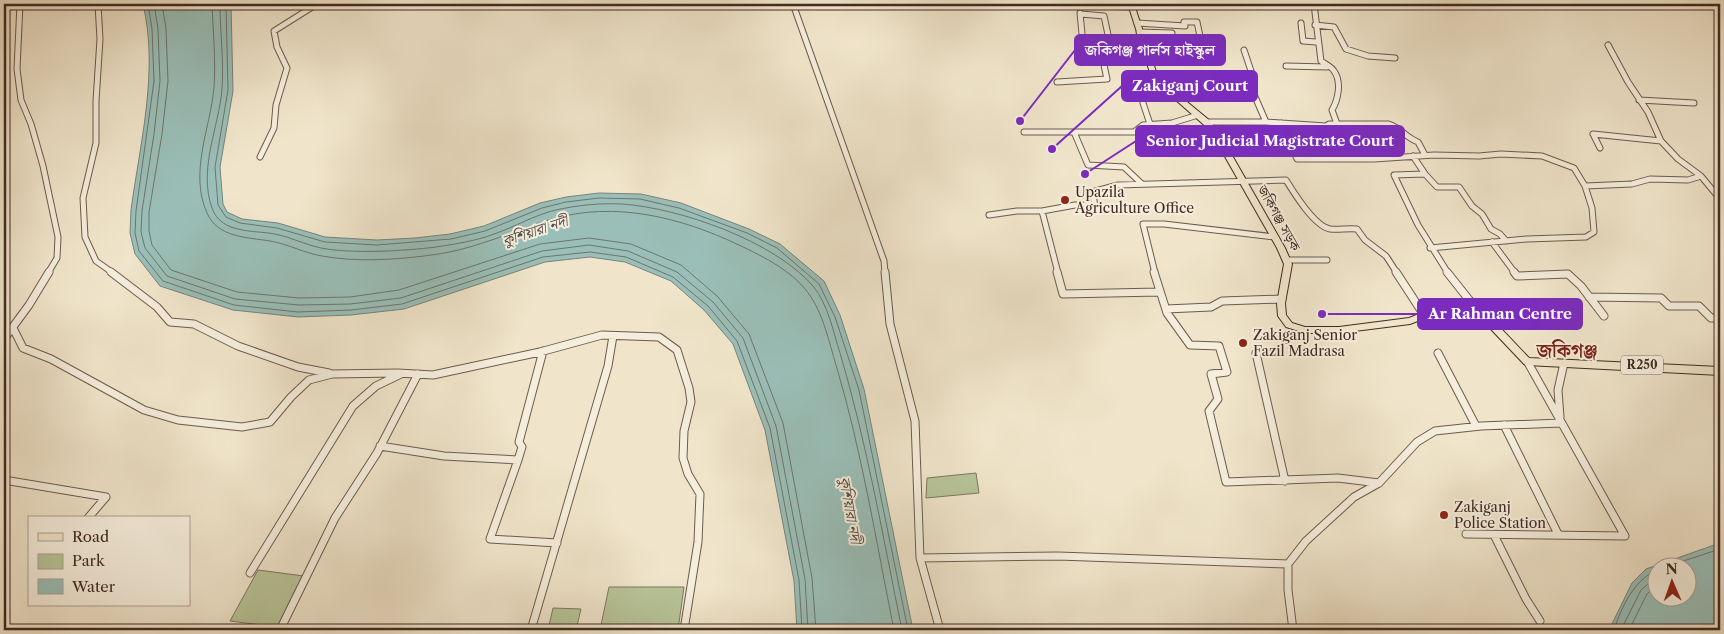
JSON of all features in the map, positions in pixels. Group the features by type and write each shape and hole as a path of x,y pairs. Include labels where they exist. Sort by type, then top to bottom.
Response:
{"main road":[{"name":"জকিগঞ্জ সড়ক","path":"1131,5 1154,76 1214,131 1288,264 1282,299 1282,316 1289,325 1305,330 1338,330 1410,321 1439,308 1470,300"},
{"path":"1470,300 1527,361 1564,363"},
{"name":"R250","path":"1564,363 1654,365 1720,371"}],"street":[{"path":"4,339 13,328 57,258 58,237 43,166 31,124 20,100 17,69 20,4"},
{"path":"98,4 100,39 96,101 96,143 83,198 85,236 96,262 123,280 157,307 170,322 194,324 238,346 271,358 298,367 332,374 433,375 542,351 602,335 660,337 677,350 689,388 690,402 684,431 683,458 688,474 700,494 698,542 684,630"},
{"path":"260,157 274,128 276,105 287,68 277,46 274,31 317,4"},
{"path":"793,4 884,261 890,324 915,421 920,558 940,630"},
{"path":"1020,4 1131,5"},
{"path":"1314,4 1316,42 1321,61 1327,67 1334,70 1337,78 1338,100 1332,110 1337,124"},
{"path":"1080,6 1082,34"},
{"path":"1080,14 1104,16 1110,44"},
{"path":"1138,28 1185,26 1184,22 1198,22 1201,41"},
{"path":"1301,22 1303,41 1316,42"},
{"path":"1315,25 1334,27 1346,49 1368,56 1395,58"},
{"path":"1138,28 1172,33"},
{"path":"1057,82 1107,79 1104,65 1106,60 1111,60 1107,44 1110,44"},
{"path":"1110,44 1143,46"},
{"path":"1608,45 1651,118 1661,141 1678,159 1701,176 1720,199"},
{"path":"1244,50 1252,74 1253,92 1266,122"},
{"path":"1286,66 1327,67"},
{"path":"1154,76 1252,74"},
{"path":"1639,100 1694,103"},
{"path":"1143,103 1150,124"},
{"path":"1024,132 1134,132 1143,125 1172,123 1198,115"},
{"path":"1206,122 1266,122 1326,126 1337,124 1391,124 1400,130 1408,140 1418,142 1425,155"},
{"path":"1281,123 1297,160 1374,159 1425,155 1479,156 1501,154 1542,156 1574,168 1589,196 1594,232 1586,237 1506,241 1430,248"},
{"path":"1074,132 1088,165 1124,167 1142,184"},
{"path":"1600,148 1593,134 1661,141"},
{"path":"1413,156 1425,174 1437,187 1459,187 1472,206 1482,214 1491,229 1500,234 1506,241"},
{"path":"1425,174 1394,175 1402,198 1430,248 1452,280 1470,300"},
{"path":"1585,186 1632,184 1650,179 1688,180 1701,176"},
{"path":"989,215 1095,205 1092,192 1118,186 1286,180 1318,224 1326,228 1357,229 1365,240 1386,256 1424,315"},
{"path":"1042,211 1063,294 1160,292"},
{"path":"1274,237 1164,224 1143,224 1166,309 1190,346 1219,346 1227,372 1211,374 1218,399 1209,411 1226,482 1321,478 1379,483"},
{"path":"1492,242 1517,276 1568,274 1590,297 1604,316"},
{"path":"1286,260 1327,260"},
{"path":"1590,297 1661,298 1669,306 1699,306 1711,318 1720,318"},
{"path":"1166,309 1211,307 1222,301 1282,299"},
{"path":"13,328 23,348 51,359 144,410 178,420 242,427 270,422 291,397 309,380 332,374"},
{"path":"531,630 608,366 613,336"},
{"path":"542,351 522,427 519,442 522,447 509,489 504,496 490,538 557,543"},
{"path":"1256,353 1285,481"},
{"path":"1438,353 1476,426"},
{"path":"1466,534 1494,536 1558,534 1625,536 1527,361"},
{"path":"1561,423 1557,399 1560,375 1564,363"},
{"path":"250,573 353,406 376,386 402,374"},
{"path":"280,630 335,518 380,446 418,374"},
{"path":"1293,630 1288,590 1288,564 1306,541 1354,497 1379,483 1417,442 1435,431 1476,426 1561,423"},
{"path":"1504,425 1558,534"},
{"path":"380,446 444,456 518,460"},
{"path":"4,480 106,497 90,516"},
{"path":"1494,536 1526,599 1540,621"},
{"path":"920,558 974,555 1086,555 1288,564"}],"green space":[{"path":"976,473 979,493 926,498 927,478"},
{"path":"258,570 304,576 278,627 230,621"},
{"path":"609,587 684,587 678,630 600,630"},
{"path":"553,608 581,609 576,630 548,630"}],"water":[{"name":"কুশিয়ারা নদী","path":"143,4 231,4 233,91 220,167 223,204 227,212 242,219 278,223 325,237 377,240 415,238 450,234 484,226 540,203 566,197 599,193 641,194 681,203 749,229 780,244 824,281 840,315 864,389 913,630 797,630 794,581 765,430 733,344 704,310 671,281 625,262 590,257 545,262 404,309 351,315 298,317 233,310 160,286 135,254 130,233 131,210 149,81 147,29"},
{"path":"1720,543 1720,630 1609,630 1632,583 1646,569 1646,606 1696,606 1696,556 1683,556"}],"place":[{"name":"জকিগঞ্জ গার্লস হাইস্কুল","path":"1020,121"},
{"name":"Zakiganj Court","path":"1052,149"},
{"name":"Senior Judicial Magistrate Court","path":"1085,174"},
{"name":"Upazila Agriculture Office","path":"1065,200"},
{"name":"Ar Rahman Centre","path":"1322,314"},
{"name":"Zakiganj Senior Fazil Madrasa","path":"1243,343"},
{"name":"Zakiganj Police Station","path":"1444,515"}],"district":[{"name":"জকিগঞ্জ","path":"1567,350"}]}
